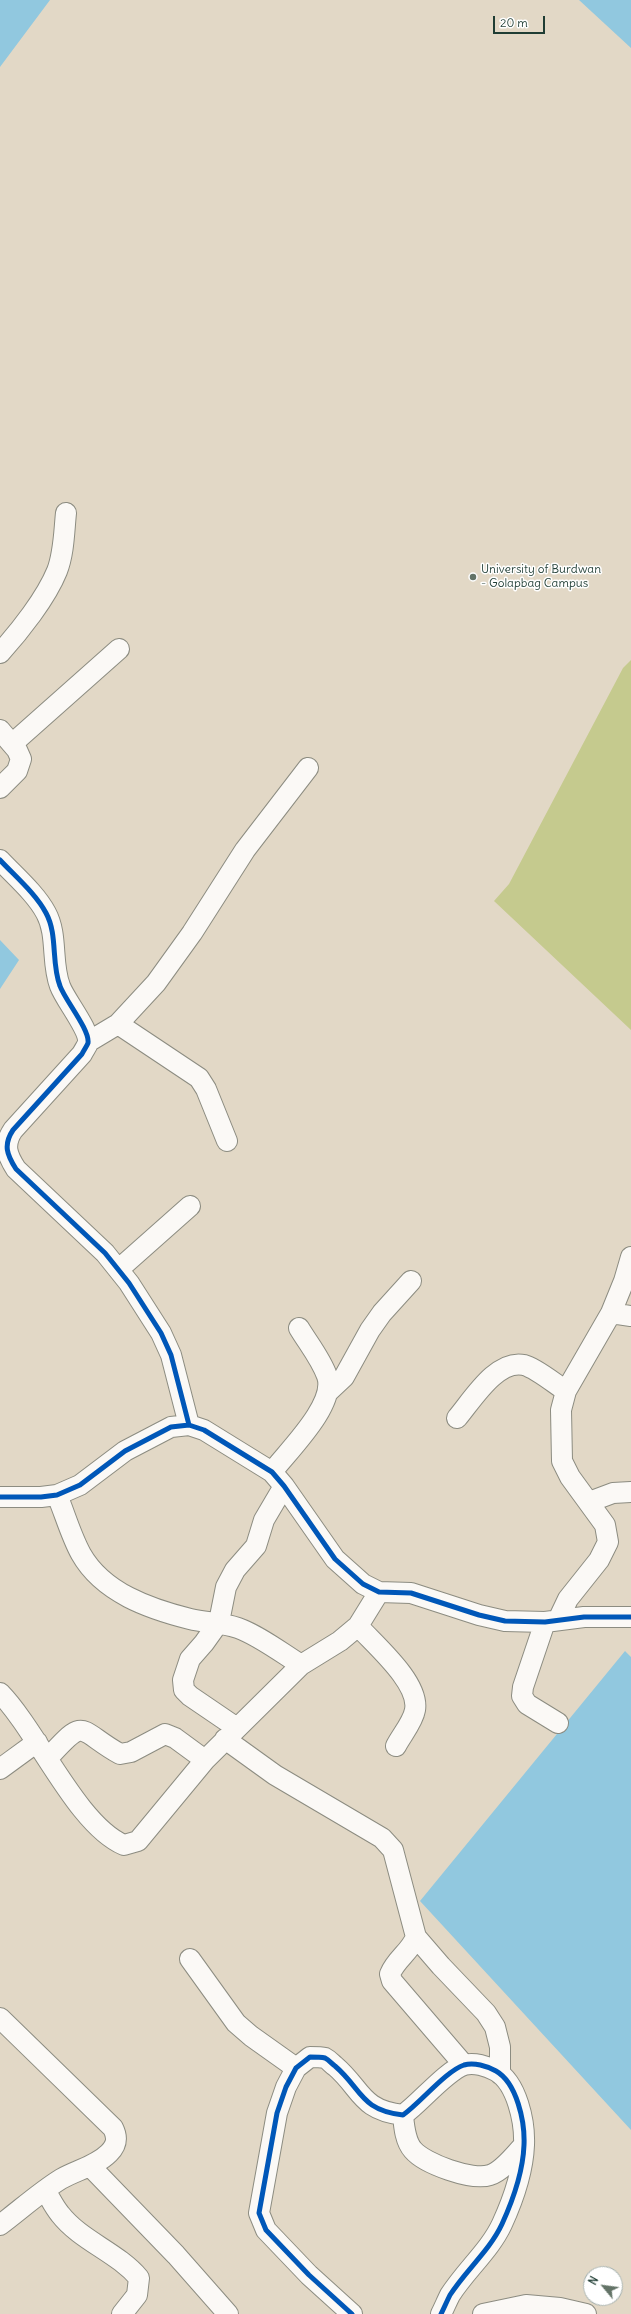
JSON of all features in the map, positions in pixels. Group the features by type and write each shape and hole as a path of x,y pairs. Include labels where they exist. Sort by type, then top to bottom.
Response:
{"street":[{"path":"0,653 48,589 57,570 62,551 66,513"},
{"path":"0,788 17,771 21,759 6,737 119,649"},
{"path":"189,1425 171,1355 162,1333 119,1269 16,1169 3,1146 13,1130 82,1054 88,1042 118,1024 156,983 192,933 233,868 308,768"},
{"path":"0,860 25,886 46,914 52,929 59,984 66,1000 86,1032 88,1042"},
{"path":"118,1024 199,1078 206,1089 227,1142"},
{"path":"119,1269 190,1206"},
{"path":"558,1723 528,1704 522,1696 523,1687 552,1621 600,1560 608,1542 605,1525 570,1477 562,1460 561,1410 566,1392 611,1313 624,1281 631,1257"},
{"path":"411,1281 382,1313 370,1330 344,1377 328,1392 321,1409 278,1479 256,1546 235,1570 226,1587 219,1622 190,1659 183,1680 184,1690 275,1775 382,1838 393,1850 416,1937 441,1966 486,2013 495,2027 500,2047 500,2074"},
{"path":"611,1313 631,1316"},
{"path":"299,1328 327,1376 328,1392"},
{"path":"457,1418 499,1369 510,1364 525,1366 566,1392"},
{"path":"0,1497 41,1497 57,1495 80,1485 125,1451 171,1427 189,1425 204,1430 278,1479 335,1559 363,1584 378,1592 418,1595 479,1615 505,1621 552,1621 584,1617 631,1617"},
{"path":"589,1502 613,1493 631,1492"},
{"path":"57,1495 81,1554 94,1573 120,1593 155,1610 196,1620 219,1622 240,1629 301,1665"},
{"path":"0,1693 37,1742 84,1811 112,1840 124,1845 138,1841 205,1760 301,1665 340,1641 358,1626 378,1592"},
{"path":"358,1626 410,1684 414,1696 415,1711 396,1746"},
{"path":"48,1758 71,1733 81,1730 88,1732 120,1754 131,1752 165,1734 175,1738 205,1760"},
{"path":"0,1769 37,1742"},
{"path":"416,1937 412,1948 393,1966 390,1974 392,1981 464,2065"},
{"path":"190,1959 236,2023 251,2036 296,2068"},
{"path":"0,2018 113,2128 117,2136 116,2142 109,2153 90,2166 62,2179 45,2190 0,2225"},
{"path":"352,2314 309,2275 266,2230 260,2213 277,2113 286,2087 296,2068 310,2057 326,2058 341,2072 355,2092 367,2102 388,2113 402,2115 417,2105 451,2073 464,2065 482,2065 500,2074 511,2087 518,2102 524,2145 516,2188 502,2225 450,2295 441,2314"},
{"path":"402,2115 409,2144 419,2155 449,2169 477,2178 491,2175 505,2165 524,2145"},
{"path":"90,2166 176,2255 228,2314"},
{"path":"45,2190 60,2214 76,2229 129,2266 139,2278 137,2295 122,2314"},
{"path":"483,2314 526,2304 560,2308 586,2314"}],"green space":[{"path":"631,660 631,1030 494,901 509,884 623,668"}],"water":[{"path":"0,0 50,0 0,67"},
{"path":"579,0 631,0 631,48"},
{"path":"0,940 19,960 0,989"},
{"path":"625,1651 631,1657 631,2130 420,1901"}],"cycle path":[{"path":"0,860 31,892 46,913 52,930 57,977 60,986 88,1037 88,1043 82,1054 13,1130 8,1140 8,1154 16,1169 105,1253 129,1283 161,1333 171,1355 189,1425"},
{"path":"0,1497 41,1497 57,1495 80,1485 125,1451 171,1427 189,1425 204,1430 272,1472 284,1486 335,1559 363,1584 379,1592 411,1593 479,1615 505,1621 545,1622 584,1617 631,1617"},
{"path":"352,2314 309,2275 266,2230 259,2213 277,2113 286,2087 296,2068 310,2057 325,2058 328,2060 344,2075 363,2097 378,2108 403,2115 441,2080 457,2068 464,2065 472,2064 489,2068 496,2071 509,2084 518,2104 523,2125 524,2145 520,2175 514,2195 497,2233 491,2243 456,2286 441,2314"}],"place":[{"name":"University of Burdwan - Golapbag Campus","path":"473,577"}]}
